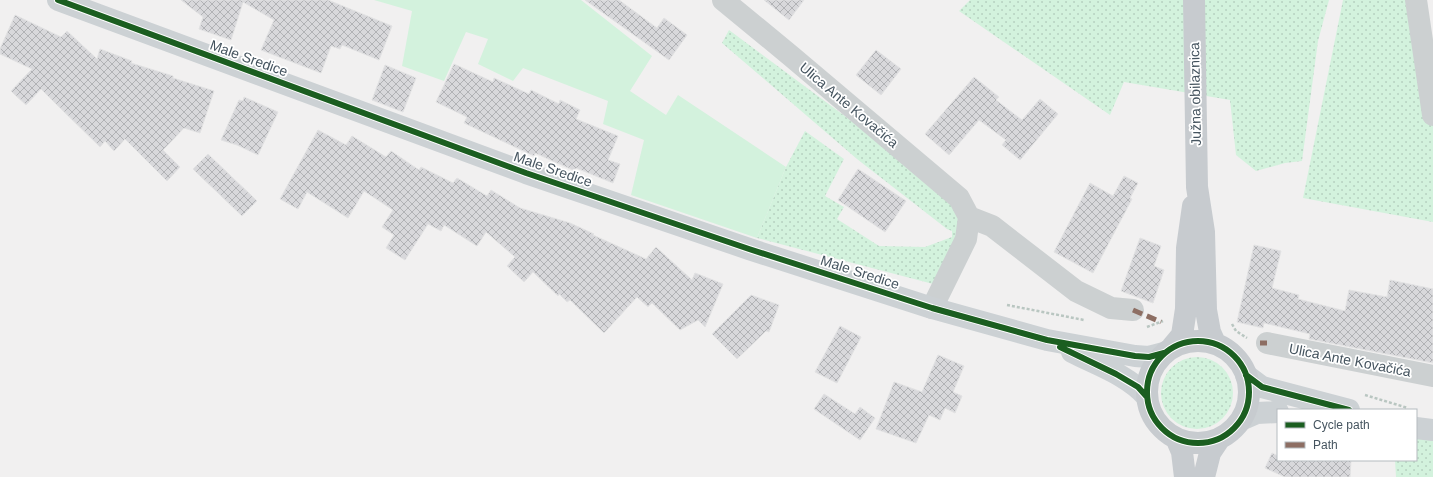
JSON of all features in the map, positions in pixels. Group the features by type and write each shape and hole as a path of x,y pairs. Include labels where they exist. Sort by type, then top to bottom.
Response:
{"main road":[{"name":"Južna obilaznica","path":"1194,0 1197,187 1204,232 1206,310 1210,332 1215,343"},
{"name":"Južna obilaznica","path":"1168,350 1182,335 1186,309 1187,248 1197,187"},
{"path":"1200,340 1215,343 1228,350 1239,361 1246,375 1249,390 1247,406 1241,420 1220,438 1206,442 1190,442 1176,438 1162,428 1152,414 1147,397 1148,381 1154,366 1168,350 1186,342 1200,340"},
{"path":"1176,438 1182,452 1185,477"},
{"path":"1204,477 1210,453 1220,438"}],"street":[{"name":"Male Sredice","path":"58,0 526,173 749,249 932,308 1047,340 1135,356 1149,357 1168,350"},
{"name":"Ulica Ante Kovačića","path":"723,0 936,178 958,198 969,217"},
{"path":"1416,0 1433,116"},
{"path":"932,308 966,239 969,217 992,226 1076,291 1111,308 1133,310"},
{"name":"Male Sredice","path":"1047,340 1116,374 1138,387 1147,397"},
{"name":"Ulica Ante Kovačića","path":"1267,343 1433,376"},
{"path":"1246,375 1262,387 1345,409"},
{"path":"1241,420 1257,413 1277,412"},
{"path":"1417,428 1433,430"}],"green space":[{"path":"374,0 581,0 652,56 630,91 666,115 678,95 786,167 757,238 631,195 644,140 603,124 608,101 523,68 513,81 478,64 488,39 466,32 444,81 402,66 412,11"},
{"path":"970,0 1329,0 1318,41 1302,161 1285,163 1256,171 1236,155 1230,100 1124,82 1110,115 959,11"},
{"path":"1343,0 1417,0 1433,110 1433,222 1303,198"},
{"path":"729,30 935,183 965,221 937,285 757,238 786,167 805,131 844,159 825,196 844,207 837,219 879,246 925,247 952,237 952,231 947,229 857,159 722,43"},
{"path":"1197,357 1217,363 1227,373 1233,393 1227,413 1217,423 1197,429 1177,423 1167,413 1161,393 1167,373 1177,363"},
{"path":"1417,428 1433,430 1433,477 1396,477 1395,461 1417,461"}],"building":[{"path":"181,0 328,0 392,26 379,60 342,45 340,49 331,46 321,73 261,50 274,20 243,2 231,40 199,29 203,17"},
{"path":"585,0 619,0 657,28 664,18 687,35 669,60"},
{"path":"764,0 804,0 789,20"},
{"path":"15,15 61,37 67,31 97,59 100,49 132,61 131,63 214,91 200,133 184,128 163,150 180,167 167,181 125,139 114,151 105,141 100,147 41,89 26,105 11,91 32,69 0,54 0,49"},
{"path":"876,50 901,69 881,95 856,75"},
{"path":"454,64 493,82 494,78 529,94 531,90 559,104 560,100 580,110 576,119 618,136 608,160 620,164 613,183 576,168 575,171 535,153 534,156 464,123 467,117 436,102"},
{"path":"385,65 416,78 403,112 372,100"},
{"path":"974,77 999,97 996,100 1022,120 1040,99 1058,114 1020,160 1002,145 1006,140 979,120 949,155 925,134"},
{"path":"244,97 278,112 258,155 237,145 221,140 239,100 243,101"},
{"path":"318,130 346,145 352,136 386,157 391,151 419,170 421,167 453,183 457,178 487,196 491,190 520,208 570,223 646,259 656,247 692,280 695,273 723,284 705,327 698,320 680,330 652,303 648,307 637,297 604,333 570,300 567,302 559,294 558,296 533,272 524,282 507,266 515,257 486,232 477,246 444,225 441,231 428,224 405,260 386,248 394,235 382,227 393,210 364,191 348,218 307,192 298,209 280,199"},
{"path":"208,154 257,201 242,216 193,169"},
{"path":"858,169 906,201 885,232 838,200"},
{"path":"1124,176 1138,183 1130,198 1132,199 1093,273 1054,252 1090,183 1113,196"},
{"path":"1140,238 1161,246 1154,266 1164,270 1153,303 1121,291"},
{"path":"1254,245 1281,251 1272,288 1299,295 1298,299 1345,311 1349,290 1387,297 1390,280 1433,289 1433,363 1309,339 1310,334 1264,323 1263,328 1237,322"},
{"path":"751,295 779,305 769,332 766,331 737,359 712,334"},
{"path":"840,326 861,337 837,383 815,372"},
{"path":"938,355 964,366 953,392 962,396 955,413 945,408 940,420 929,415 916,443 876,429 894,382 922,392"},
{"path":"824,394 855,414 860,407 875,418 860,440 814,409"},
{"path":"1272,453 1277,456 1277,461 1351,461 1350,477 1285,477 1265,468"}],"marked path":[{"path":"1133,310 1161,322"},
{"path":"1260,343 1267,343"}],"cycle path":[{"path":"58,0 526,173 749,249 932,308 1047,340 1135,356 1149,357 1164,353"},
{"path":"1198,341 1217,345 1234,356 1245,373 1249,392 1245,411 1234,428 1217,439 1198,443 1179,439 1162,428 1151,411 1147,392 1151,373 1162,356 1179,345 1198,341"},
{"path":"1060,347 1116,374 1138,387 1147,397"},
{"path":"1246,375 1262,387 1345,409"}]}
